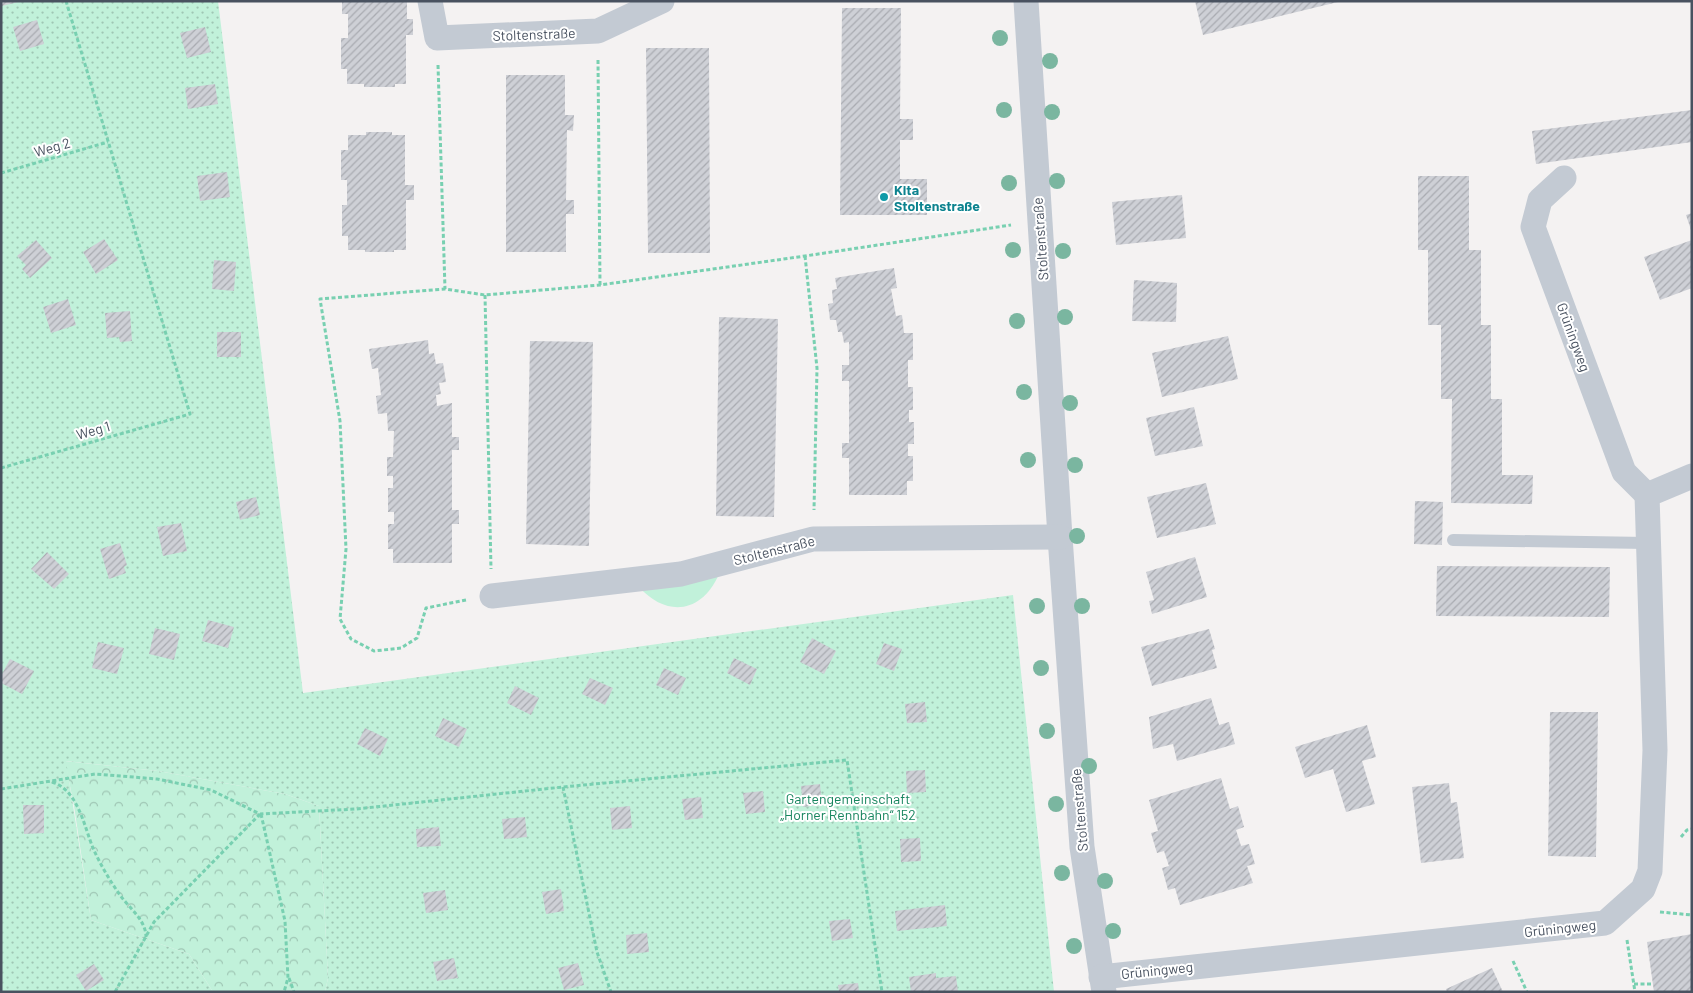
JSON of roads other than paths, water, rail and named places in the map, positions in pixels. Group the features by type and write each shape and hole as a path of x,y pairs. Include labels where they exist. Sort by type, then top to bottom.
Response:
{"street":[{"name":"Stoltenstraße","path":"430,1 437,38 598,31 662,1"},
{"name":"Stoltenstraße","path":"1026,1 1039,221 1082,847 1102,984"},
{"name":"Grüningweg","path":"1102,984 1605,924 1643,889 1650,871 1655,750 1647,543 1647,495 1624,472 1533,227 1540,200 1564,178"},
{"path":"1647,495 1692,476"},
{"name":"Stoltenstraße","path":"492,596 681,574 813,539 1060,537"}],"lane":[{"path":"1453,540 1647,543"}],"place":[{"name":"Kita Stoltenstraße","path":"884,197"}],"park label":[{"name":"Gartengemeinschaft „Horner Rennbahn“ 152","path":"848,806"}]}
